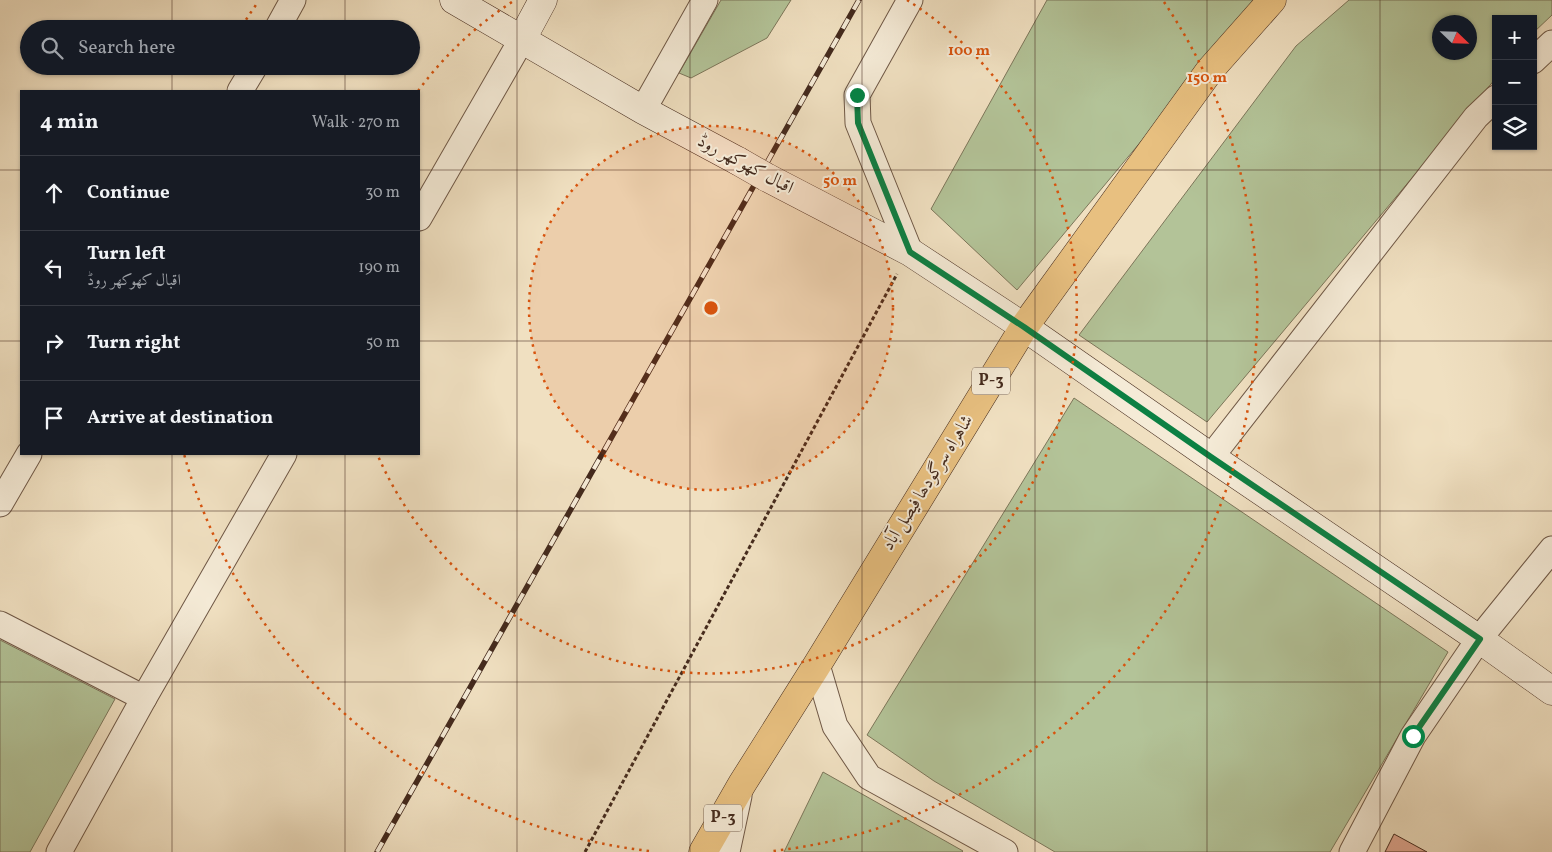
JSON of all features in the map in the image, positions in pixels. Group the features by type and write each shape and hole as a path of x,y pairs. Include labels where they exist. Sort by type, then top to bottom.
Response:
{"highway":[{"name":"شاہراہ سرگودھا فیصل آباد","path":"742,784 1024,327 1210,70 1272,0"},
{"name":"P-3","path":"703,852 742,784"},
{"name":"P-3","path":"712,852 742,784"}],"main road":[{"name":"اقبال کھوکھر روڈ","path":"454,0 643,110 910,252 1024,327 1211,457 1480,639 1552,691"},
{"path":"522,39 543,0"}],"street":[{"path":"282,20 293,0"},
{"path":"643,110 705,0"},
{"path":"910,0 857,95 858,123 910,252"},
{"path":"420,216 522,39"},
{"path":"1534,60 1552,43"},
{"path":"241,90 250,75"},
{"path":"1211,457 1476,117 1492,102"},
{"path":"0,504 29,455"},
{"path":"58,852 283,455"},
{"path":"1352,852 1413,736 1480,639 1552,549"},
{"path":"0,624 144,698"},
{"path":"817,665 835,726 869,777 996,850"},
{"path":"727,852 742,784"}],"path":[{"path":"585,852 910,252"}],"green space":[{"path":"721,0 791,0 767,38 691,78 679,73"},
{"path":"1047,0 1259,0 1017,290 931,209"},
{"path":"1349,0 1552,0 1552,15 1537,29 1537,15 1492,15 1492,83 1207,422 1079,335 1296,46"},
{"path":"1074,398 1448,652 1330,852 1055,852 934,781 867,735"},
{"path":"0,640 115,699 30,852 0,852"},
{"path":"823,772 963,851 784,852"}],"building":[{"path":"1394,834 1427,852 1385,852"}],"railway":[{"path":"377,852 859,0"}],"route":[{"path":"857,95 858,123 910,252 1024,327 1211,457 1480,639 1413,736"}]}
